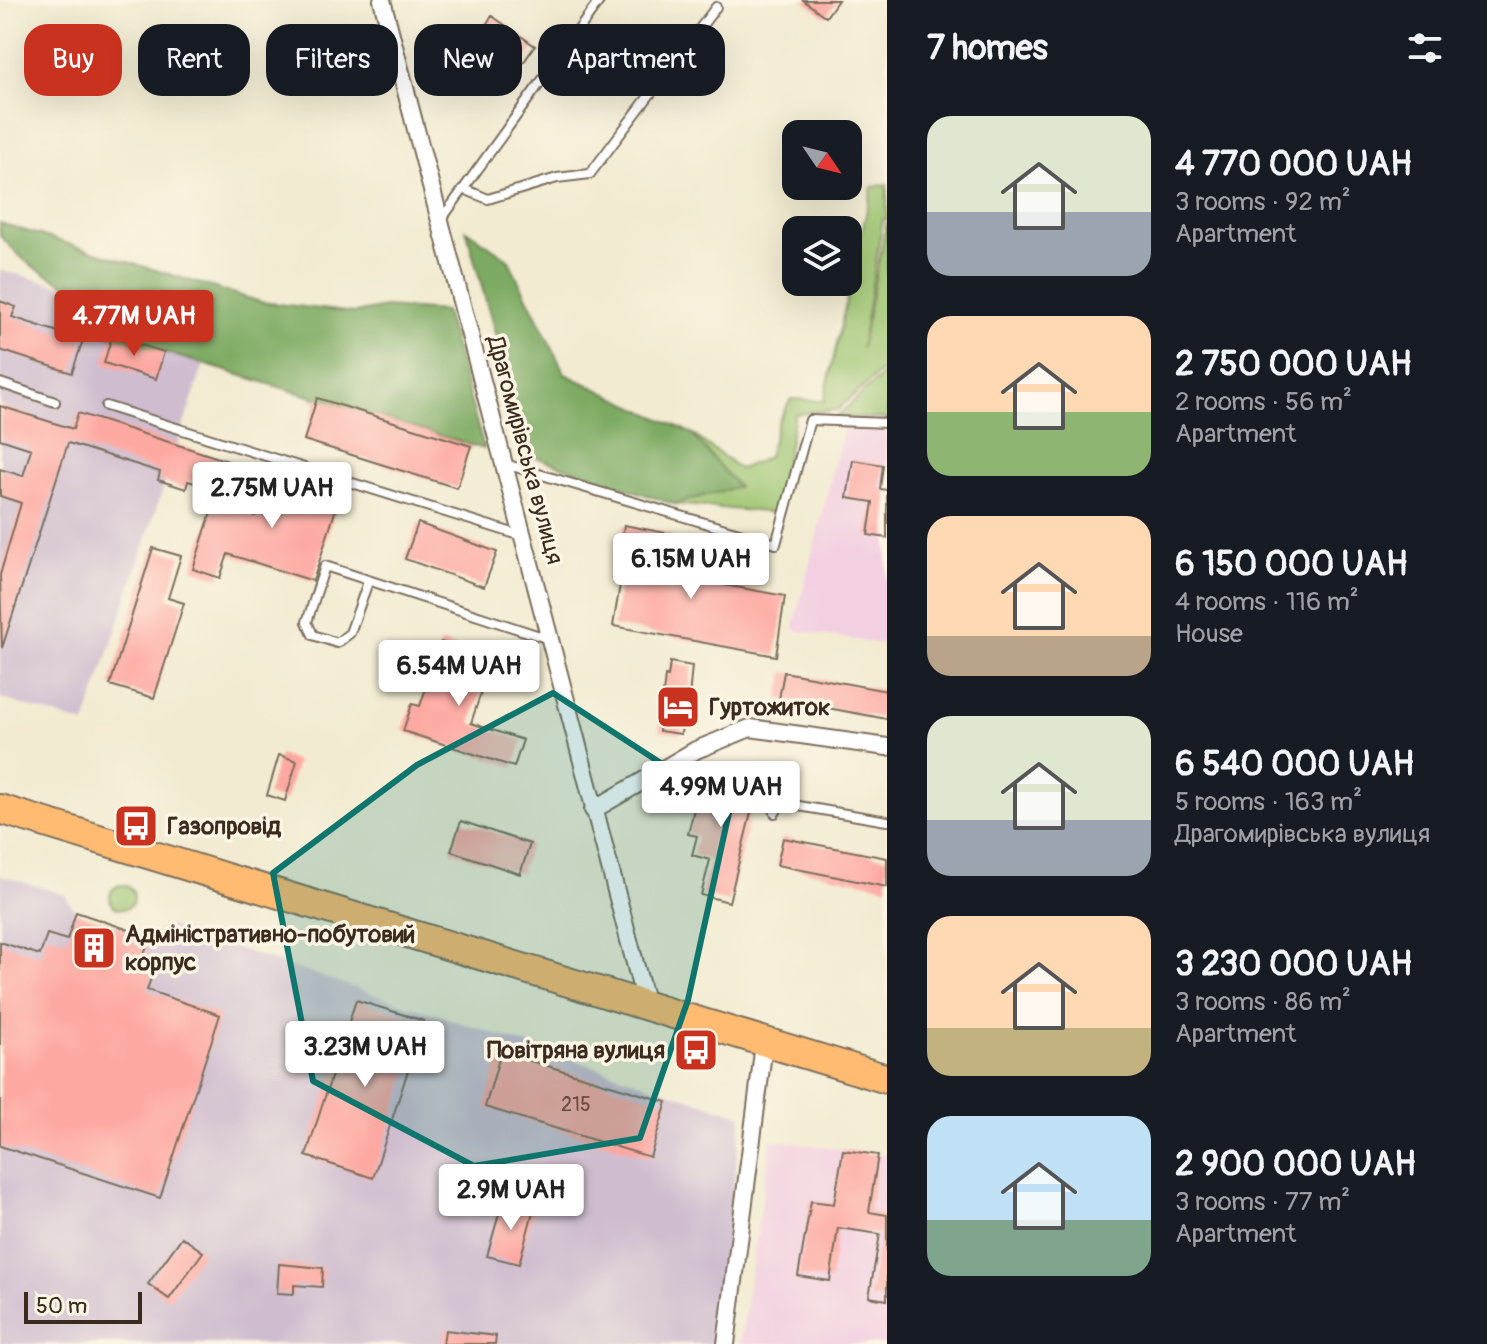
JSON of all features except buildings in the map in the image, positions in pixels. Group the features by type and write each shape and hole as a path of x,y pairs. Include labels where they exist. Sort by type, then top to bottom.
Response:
{"highway":[{"path":"0,809 887,1079"}],"street":[{"name":"Драгомирівська вулиця","path":"382,0 646,1005"},
{"path":"593,810 696,750 750,728 887,747"},
{"path":"726,1344 764,1044"}],"lane":[{"path":"440,221 600,0"},
{"path":"464,189 488,199 557,178 590,174 716,7"},
{"path":"0,383 55,402"},
{"path":"106,406 523,536"},
{"path":"504,464 776,544 810,420 887,423"},
{"path":"368,582 350,633 337,643 313,635 307,622 325,566 550,639"},
{"path":"775,813 781,803 887,821"}],"highlighted area":[{"path":"553,693 730,808 688,1000 640,1138 474,1166 313,1081 273,873 417,765"}],"shaded area":[{"path":"0,270 81,291 104,334 204,364 85,724 0,698"},
{"path":"846,418 887,419 887,645 793,630"},
{"path":"0,875 65,895 76,913 149,937 169,926 742,1116 714,1344 0,1344"},
{"path":"771,1140 887,1155 887,1344 740,1344"}],"green space":[{"path":"887,184 887,219 883,219 861,349 887,221 887,366 837,410 795,414 776,513 673,504 691,433 740,469 768,457 778,422 791,399 824,401 848,296 862,296 862,232 872,187"},
{"path":"0,223 261,302 355,313 384,307 445,311 484,449 104,334 100,318 85,297 24,260 0,236"},
{"path":"466,230 508,259 565,374 691,433 738,487 673,504 529,455"},
{"path":"887,371 887,419 836,417"},
{"path":"122,885 133,892 134,897 127,908 122,909 111,902 110,897 117,886"}],"place":[{"name":"Гуртожиток","path":"678,707"},
{"name":"Газопровiд","path":"136,826"},
{"name":"Адміністративно-побутовий корпус","path":"94,948"},
{"name":"Повітряна вулиця","path":"696,1050"}]}
